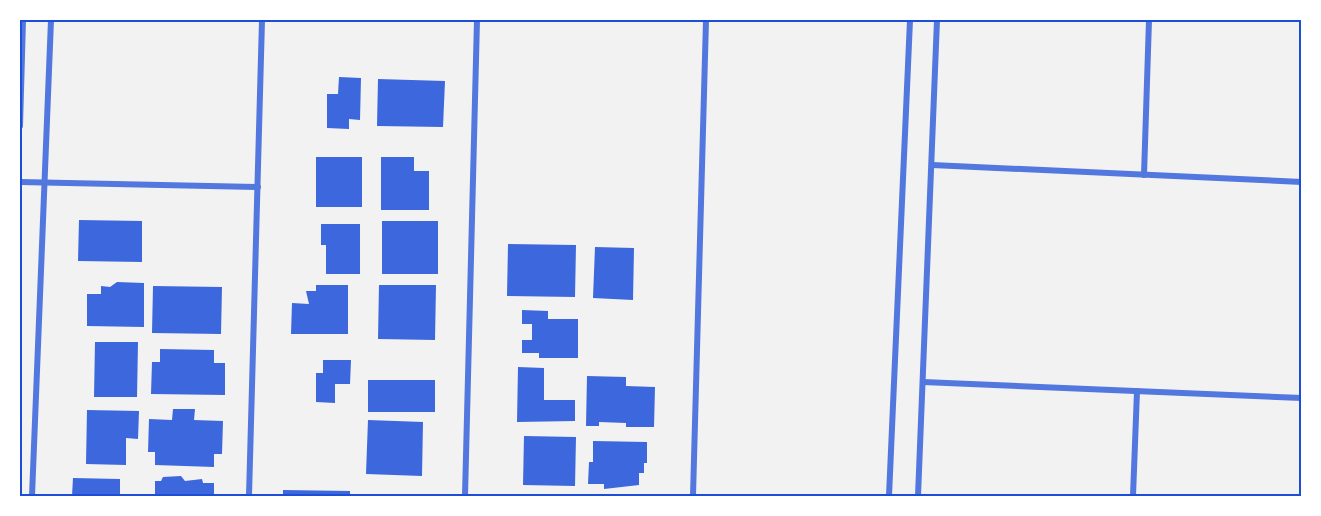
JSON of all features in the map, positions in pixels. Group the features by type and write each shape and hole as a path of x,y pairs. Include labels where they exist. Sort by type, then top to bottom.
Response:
{"street":[{"path":"20,126 23,20"},
{"path":"32,496 51,20"},
{"path":"249,496 262,20"},
{"path":"465,496 477,20"},
{"path":"693,496 706,20"},
{"path":"889,496 910,20"},
{"path":"918,496 937,20"},
{"path":"1144,175 1149,20"},
{"path":"932,165 1302,182"},
{"path":"20,182 258,187"},
{"path":"923,382 1302,398"},
{"path":"1133,496 1137,391"}],"building":[{"path":"339,77 361,78 360,120 349,119 349,129 327,128 327,94 338,94"},
{"path":"378,79 445,81 443,127 377,126"},
{"path":"316,157 362,157 362,207 316,207"},
{"path":"381,157 414,157 414,171 429,171 429,210 381,210"},
{"path":"79,220 142,221 142,262 78,261"},
{"path":"382,221 438,221 438,274 382,274"},
{"path":"321,224 360,224 360,274 326,274 326,245 321,245"},
{"path":"508,244 576,245 575,297 507,296"},
{"path":"595,247 634,248 633,300 593,298"},
{"path":"117,282 144,283 144,327 87,326 87,294 101,294 101,286 110,287"},
{"path":"316,285 348,285 348,334 291,334 292,303 309,304 306,291 316,291"},
{"path":"379,285 436,285 435,340 378,339"},
{"path":"153,286 222,287 221,334 152,333"},
{"path":"522,310 548,311 548,319 578,319 578,358 539,358 539,353 522,353 522,340 532,340 532,324 522,324"},
{"path":"95,342 138,342 137,397 94,397"},
{"path":"160,349 214,350 214,363 225,363 225,395 151,394 152,362 160,362"},
{"path":"323,360 351,360 350,384 335,384 335,403 316,402 316,373 323,373"},
{"path":"518,367 544,368 544,400 575,400 575,421 517,422"},
{"path":"587,376 626,377 626,386 655,387 654,427 626,427 626,423 599,422 599,426 586,426"},
{"path":"368,380 435,380 435,412 368,412"},
{"path":"173,409 195,409 194,420 223,421 222,454 214,454 214,467 155,465 155,452 148,452 149,419 172,420"},
{"path":"87,410 139,411 138,439 126,438 126,465 86,464"},
{"path":"368,420 423,422 422,476 366,474"},
{"path":"524,436 576,437 575,486 523,485"},
{"path":"593,441 647,442 647,463 644,463 644,473 639,473 639,485 604,489 604,484 588,484 589,462 593,462"},
{"path":"181,476 185,481 202,479 203,483 214,483 214,496 155,496 155,481 161,481 163,477"},
{"path":"73,478 120,479 120,496 72,496"},
{"path":"283,490 350,491 350,496 283,496"}]}
